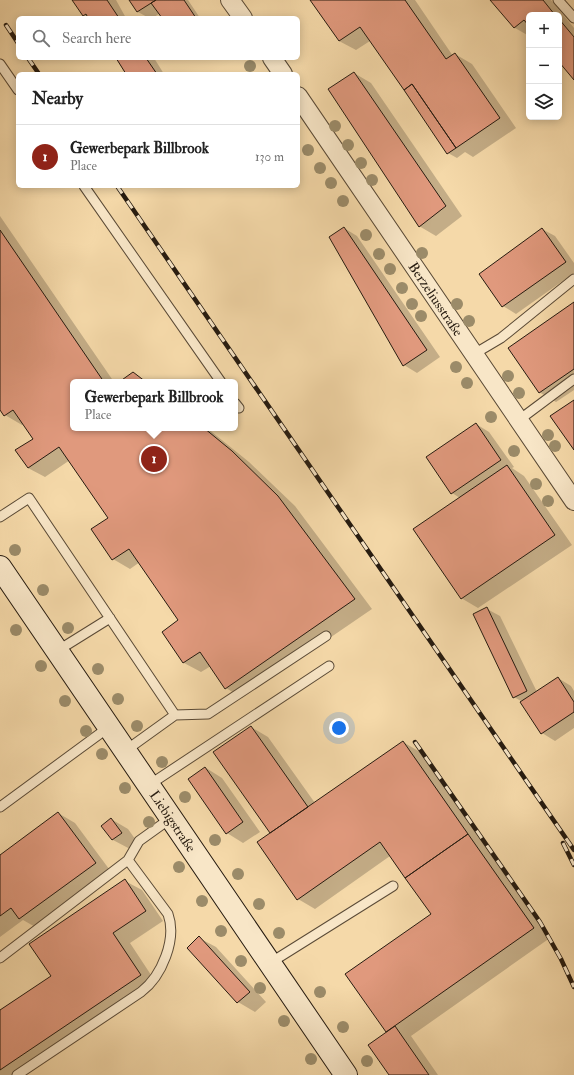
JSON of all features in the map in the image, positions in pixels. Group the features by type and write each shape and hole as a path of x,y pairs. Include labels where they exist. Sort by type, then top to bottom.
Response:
{"main road":[{"name":"Liebigstraße","path":"0,567 346,1075"}],"street":[{"path":"230,0 242,16"},
{"path":"273,60 282,72"},
{"name":"Berzeliusstraße","path":"300,99 574,501"}],"lane":[{"path":"558,0 574,18"},
{"path":"0,64 16,87"},
{"path":"85,188 219,379"},
{"path":"474,354 501,338 574,279"},
{"path":"519,420 574,379"},
{"path":"0,517 29,498 175,714"},
{"path":"57,651 110,618"},
{"path":"125,751 175,714 208,714 326,636"},
{"path":"149,785 329,666"},
{"path":"0,807 109,727"},
{"path":"0,958 128,860 139,841 171,818"},
{"path":"17,1075 141,992 153,980 171,940 172,923 168,914 128,860"},
{"path":"270,964 393,886"}],"building":[{"path":"72,0 107,0 118,16 87,16 86,14 83,16"},
{"path":"129,0 156,0 137,12"},
{"path":"156,0 184,0 195,16 161,16 151,3"},
{"path":"310,0 405,0 446,59 455,53 500,118 456,148 412,84 404,90 360,27 339,41"},
{"path":"490,0 543,0 553,12 526,12 526,22 524,20 514,28"},
{"path":"562,23 574,37 574,80 562,66"},
{"path":"117,60 147,60 156,72 125,72"},
{"path":"354,72 446,206 419,227 328,89"},
{"path":"412,84 456,148 447,154 404,90"},
{"path":"344,227 427,350 403,366 329,237"},
{"path":"542,228 566,262 502,307 479,274"},
{"path":"0,230 102,379 70,379 70,431 208,431 232,451 278,496 355,599 225,689 200,652 183,663 162,632 178,620 129,549 112,560 91,529 108,518 59,447 28,468 15,450 33,439 13,410 4,416 0,410"},
{"path":"574,302 574,369 539,393 508,348"},
{"path":"133,372 142,379 123,379"},
{"path":"574,400 574,450 550,416"},
{"path":"476,423 501,460 451,494 426,457"},
{"path":"507,465 555,535 461,599 413,529"},
{"path":"487,607 527,691 513,698 473,614"},
{"path":"558,677 574,702 574,712 541,734 520,702"},
{"path":"251,726 308,807 270,833 213,752"},
{"path":"403,741 468,834 405,878 380,842 297,900 257,842"},
{"path":"205,767 243,822 226,834 188,779"},
{"path":"58,812 96,863 19,919 11,908 0,916 0,855"},
{"path":"111,818 122,833 112,840 101,826"},
{"path":"468,834 534,928 386,1032 345,974 431,914 405,878"},
{"path":"125,879 146,911 113,933 141,975 0,1070 0,1010 51,976 29,944"},
{"path":"199,936 250,992 237,1003 187,948"},
{"path":"395,1026 429,1075 389,1075 368,1045"}],"railway":[{"path":"6,25 16,40"},
{"path":"29,60 38,72"},
{"path":"118,188 574,850"},
{"path":"415,742 540,922 561,959 574,987"},
{"path":"563,843 574,865"}],"place":[{"name":"Gewerbepark Billbrook","path":"154,459"}]}
